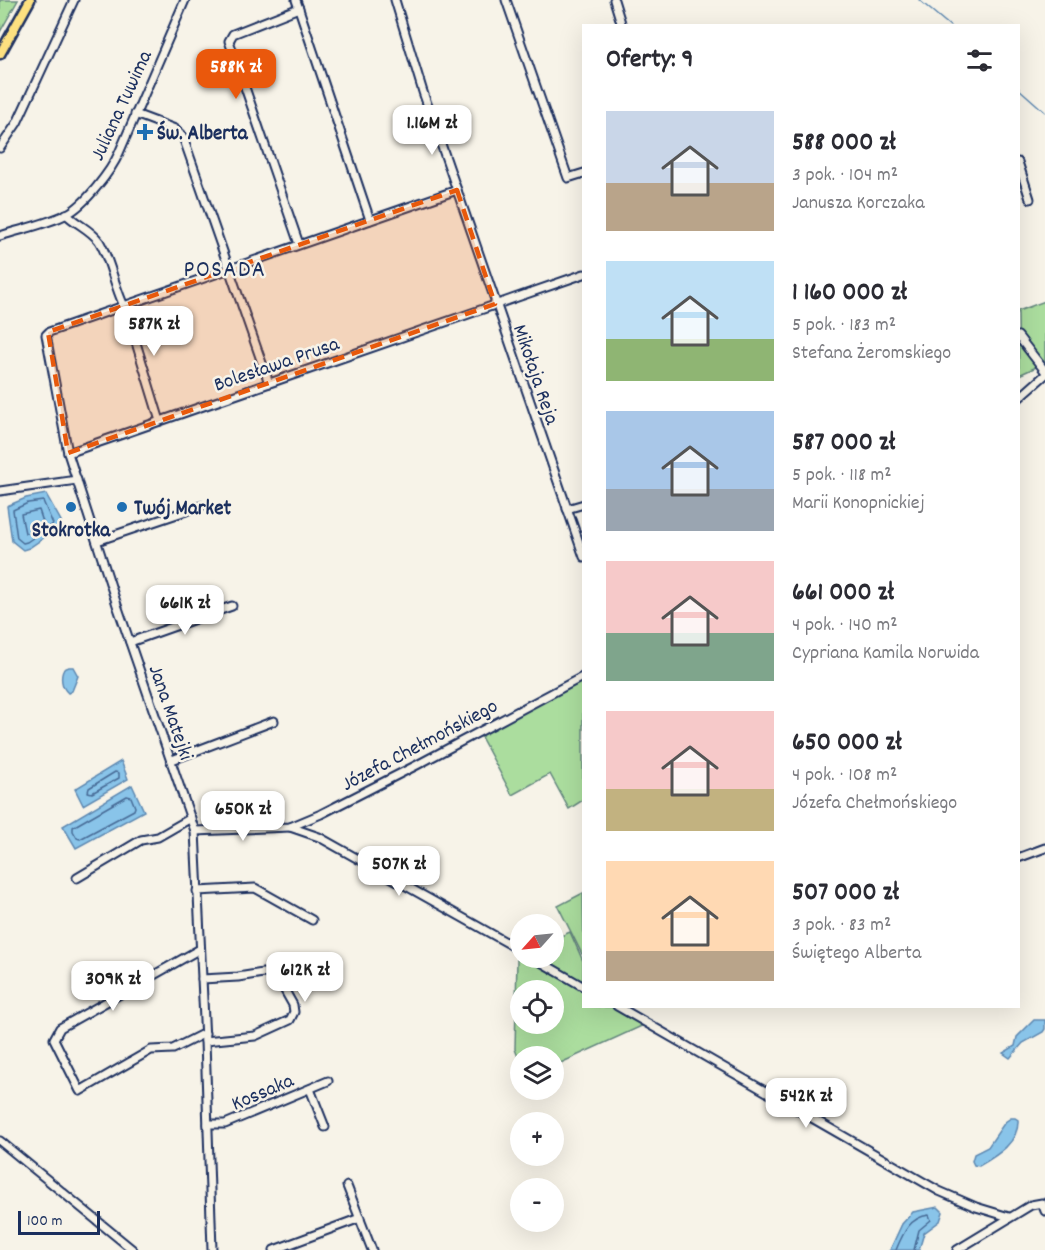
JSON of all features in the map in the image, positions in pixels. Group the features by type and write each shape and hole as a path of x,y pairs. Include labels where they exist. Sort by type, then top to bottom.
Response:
{"main road":[{"path":"0,54 30,0"}],"street":[{"path":"0,148 17,123 74,0"},
{"name":"Juliana Tuwima","path":"0,236 66,214 83,200 112,167 185,0"},
{"path":"296,0 370,220"},
{"name":"Mikołaja Reja","path":"395,0 423,92 495,304 582,550"},
{"path":"506,0 568,178 582,174"},
{"path":"614,0 621,24"},
{"path":"299,8 234,34 229,41 300,244"},
{"path":"135,114 175,129 183,137 269,383"},
{"path":"1020,168 1030,199"},
{"path":"123,305 457,190"},
{"path":"66,214 92,234 101,245 160,421"},
{"name":"Bolesława Prusa","path":"68,453 582,275"},
{"name":"Jana Matejki","path":"123,305 47,333 46,338 68,453 195,831 212,1250"},
{"path":"1020,339 1045,373 1020,397"},
{"path":"0,491 77,480"},
{"path":"567,509 582,505"},
{"path":"97,541 201,506"},
{"path":"130,642 232,606"},
{"name":"Józefa Chełmońskiego","path":"195,831 290,827 313,818 582,677"},
{"path":"172,760 274,721"},
{"path":"77,878 141,840 158,837 191,818"},
{"path":"313,818 309,828 313,835"},
{"path":"290,827 313,835 510,944"},
{"path":"1020,857 1045,848"},
{"path":"197,891 255,888 312,920"},
{"path":"200,949 60,1028 54,1039 80,1091 151,1050 173,1049 205,1037 259,1035 290,1020 294,1012 293,1005 279,980 272,975 263,973 238,977 202,978"},
{"path":"551,968 582,986"},
{"path":"620,1008 939,1191 976,1208 1010,1217"},
{"name":"Kossaka","path":"208,1124 225,1124 328,1081"},
{"path":"310,1089 325,1127"},
{"path":"0,1141 133,1250"},
{"path":"347,1185 372,1250"},
{"path":"957,1250 1031,1205 1042,1203 1045,1211"},
{"path":"274,1250 360,1218"}],"highlighted area":[{"path":"457,190 494,295 495,304 68,453 48,332"}],"green space":[{"path":"0,0 18,0 0,32"},
{"path":"1045,301 1045,363 1020,375 1020,310"},
{"path":"582,678 582,801 569,809 550,774 512,795 479,733"},
{"path":"582,894 582,954 564,914 558,906"},
{"path":"570,932 582,959 582,981 558,968 564,968 564,935"},
{"path":"517,968 545,968 582,989 582,1008 614,1008 644,1025 564,1061 564,1046 515,1046 515,1034 564,1034 564,980 517,980"}],"water":[{"path":"46,494 61,521 61,526 23,550 12,541 7,506 26,498"},
{"path":"73,667 78,676 72,691 68,693 64,688 62,678 64,669"},
{"path":"121,761 128,779 83,805 75,789"},
{"path":"132,785 144,811 76,848 63,826"},
{"path":"1034,1020 1045,1020 1043,1032 1023,1043 1010,1058 1003,1053 1015,1046 1017,1037"},
{"path":"1011,1118 1018,1120 1011,1142 992,1158 979,1166 974,1165 972,1161 974,1154 988,1147 1005,1122"},
{"path":"938,1207 943,1212 940,1221 924,1233 919,1250 890,1250 902,1224 913,1212"}],"waterway":[{"path":"919,0 948,24"},
{"path":"1020,90 1045,112"}],"place":[{"name":"Św. Alberta","path":"145,132"},
{"name":"Stokrotka","path":"71,507"},
{"name":"Twój Market","path":"122,507"}],"district":[{"name":"POSADA","path":"225,268"}]}
